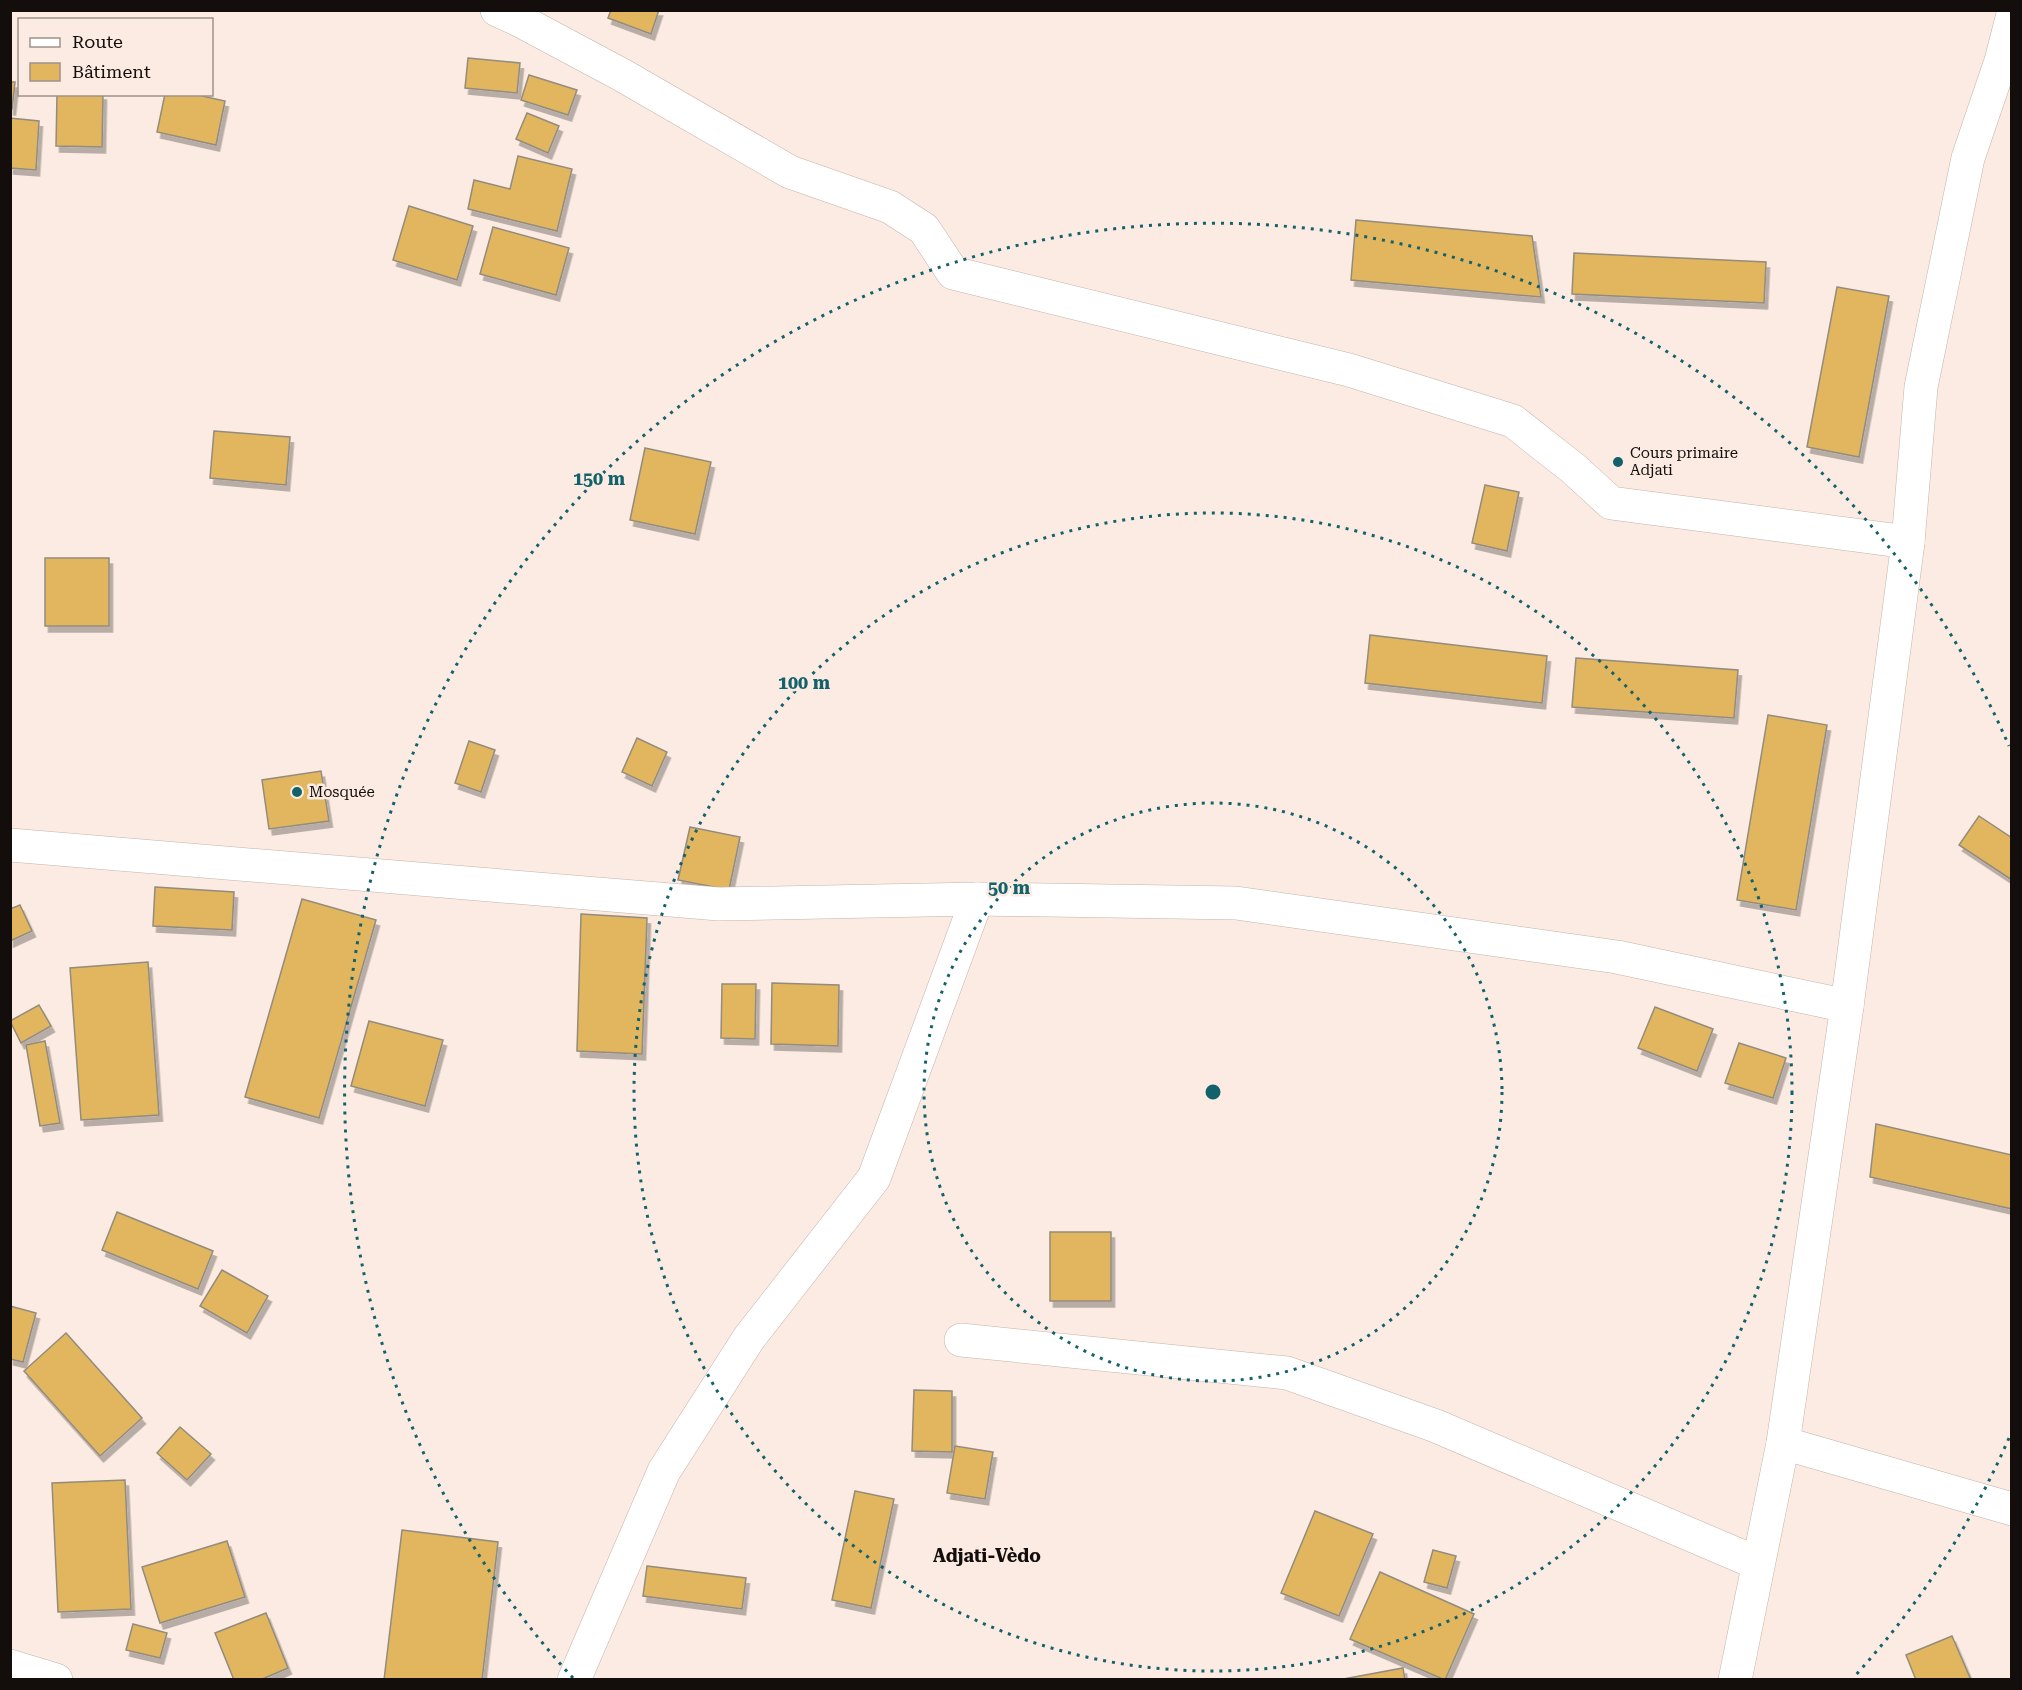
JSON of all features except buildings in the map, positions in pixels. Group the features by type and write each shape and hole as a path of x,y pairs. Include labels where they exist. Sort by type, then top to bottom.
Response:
{"street":[{"path":"496,10 622,75 790,172 890,207 924,229 953,273 1349,370 1513,421 1574,469 1611,503 1908,542"},
{"path":"1735,1680 1783,1443 1847,1006 1908,542 1921,387 1968,158 2001,61 2012,18"},
{"path":"10,845 719,904 977,899 1236,903 1617,957 1847,1006"},
{"path":"574,1680 664,1472 749,1338 874,1178 977,899"},
{"path":"961,1340 1287,1373 1436,1426 1758,1563"},
{"path":"1783,1443 2012,1509"},
{"path":"10,1666 56,1680"}],"place":[{"name":"Cours primaire Adjati","path":"1618,462"},
{"name":"Mosquée","path":"297,792"}],"district":[{"name":"Adjati-Vèdo","path":"987,1555"}]}
